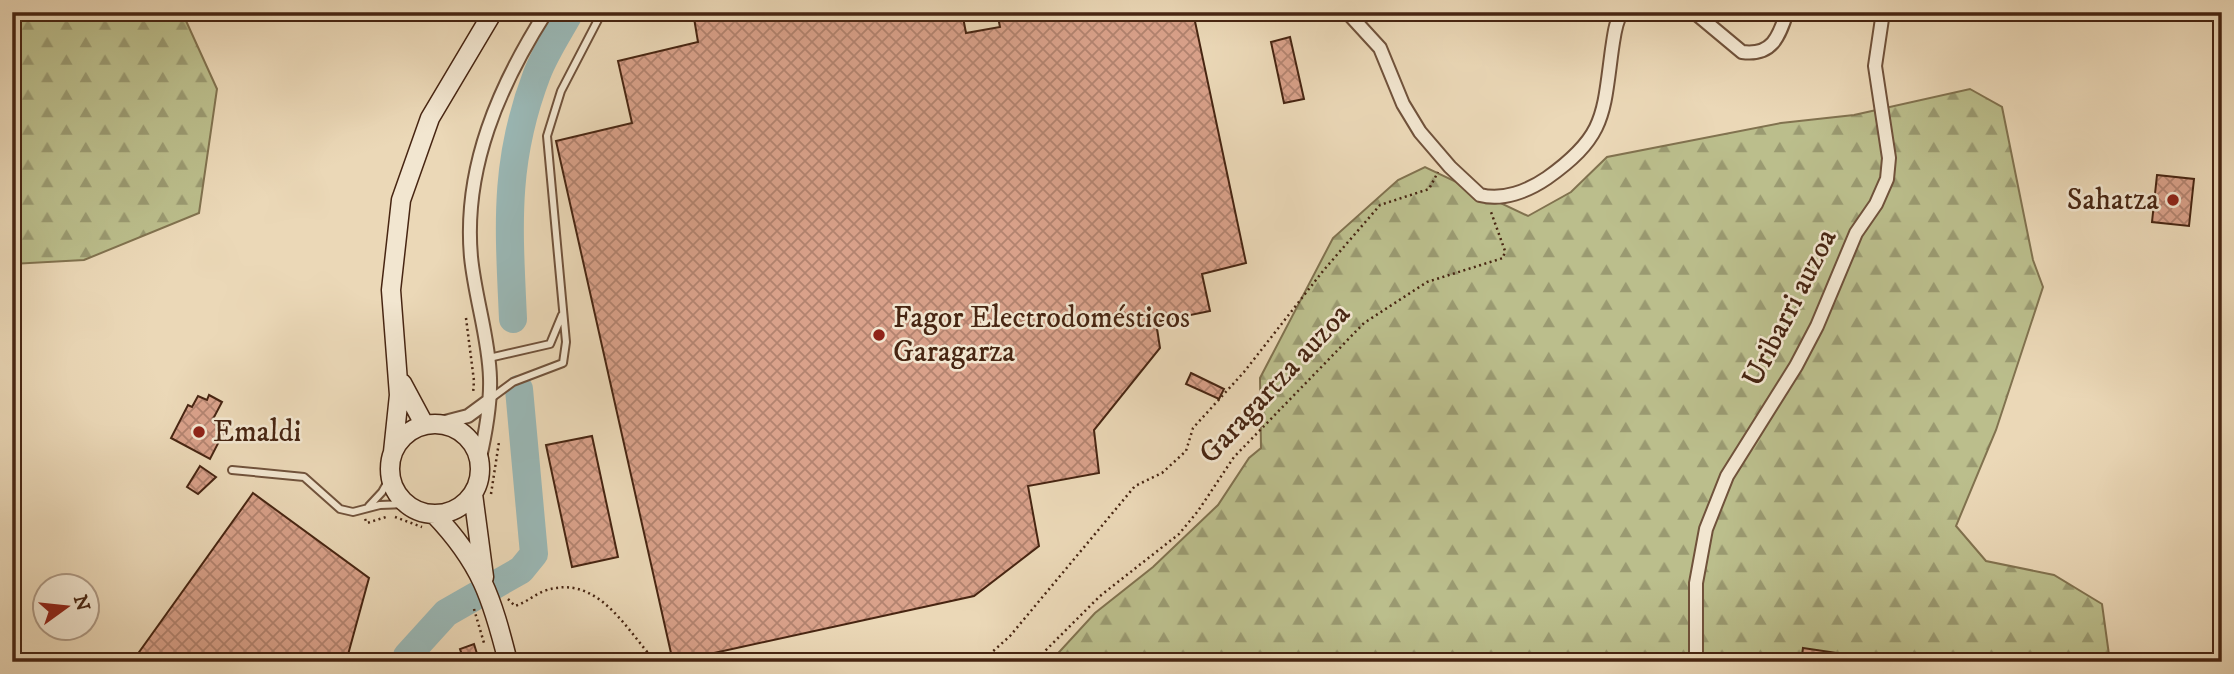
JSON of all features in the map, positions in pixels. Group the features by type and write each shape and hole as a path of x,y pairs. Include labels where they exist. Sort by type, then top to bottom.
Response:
{"main road":[{"path":"473,494 456,508 434,514 421,512 399,497 391,475 398,373 390,290 401,201 430,118 493,12"},
{"path":"398,373 432,424"},
{"path":"393,452 407,433 432,424 457,429 470,439 479,463 480,475 473,494 485,581 508,662"},
{"path":"434,514 467,552 485,581"}],"street":[{"path":"479,463 488,417 487,402 491,380 471,256 472,196 481,145 497,100 546,12"},
{"path":"1347,12 1380,48 1403,104 1444,161 1480,195 1504,197 1541,182 1583,148 1597,130 1605,109 1615,30 1622,12"},
{"path":"1694,12 1742,52 1752,53 1771,47 1779,36 1787,12"},
{"name":"Uribarri auzoa","path":"1696,662 1696,583 1706,529 1727,476 1796,366 1817,326 1856,233 1876,204 1887,179 1889,158 1875,66 1883,12"},
{"path":"432,424 468,416 487,402"}],"lane":[{"path":"487,402 513,382 563,363 566,342 547,136 561,91 602,12"},
{"path":"488,358 550,344 563,313"},
{"path":"232,470 304,477 340,509 407,504"},
{"path":"365,508 382,492 391,475"}],"path":[{"path":"981,662 1010,636 1135,486 1162,472 1186,451 1193,428 1244,372 1322,271 1380,205 1429,189 1444,161"},
{"name":"Garagartza auzoa","path":"1034,662 1100,596 1179,534 1234,457 1364,323 1427,282 1503,258 1505,251 1501,236 1480,195"},
{"path":"365,508 367,523 391,515 430,532"},
{"path":"508,599 515,606 530,602 544,591 581,588 611,606 656,662"},
{"path":"475,613 485,646"}],"green space":[{"path":"12,12 182,12 217,89 199,213 84,260 12,264"},
{"path":"1970,89 2002,107 2033,260 2043,287 1996,430 1956,526 1986,561 2054,575 2102,604 2110,662 1050,662 1095,613 1153,567 1218,505 1249,458 1261,448 1260,378 1333,238 1398,180 1425,167 1528,216 1571,192 1607,157 1781,123 1854,115"}],"building":[{"name":"Fagor Electrodomésticos Garagarza","path":"693,12 962,12 966,33 1000,27 997,12 1193,12 1246,263 1202,274 1210,311 1156,322 1160,348 1094,430 1099,473 1028,486 1039,546 974,596 673,662 556,141 632,123 618,61 698,42"},
{"path":"1290,37 1304,99 1284,103 1271,42"},
{"name":"Sahatza","path":"2157,175 2194,179 2189,226 2152,222"},
{"path":"1191,373 1224,389 1219,399 1186,384"},
{"name":"Emaldi","path":"209,395 222,402 213,419 227,426 210,459 171,438 188,405 192,407 198,396 207,400"},
{"path":"592,436 618,557 572,567 546,445"},
{"path":"200,466 216,477 198,494 187,487"},
{"path":"253,493 369,578 346,662 132,662"},
{"path":"474,644 478,657 464,661 460,649"},
{"path":"1803,648 1844,654 1843,662 1801,662"}],"waterway":[{"path":"513,319 510,225 513,167 518,137 537,74 570,12"},
{"path":"406,662 407,656 446,613 521,570 534,554 519,389"}],"place":[{"name":"Sahatza","path":"2173,200"},
{"name":"Fagor Electrodomésticos Garagarza","path":"879,335"},
{"name":"Emaldi","path":"199,432"}]}
